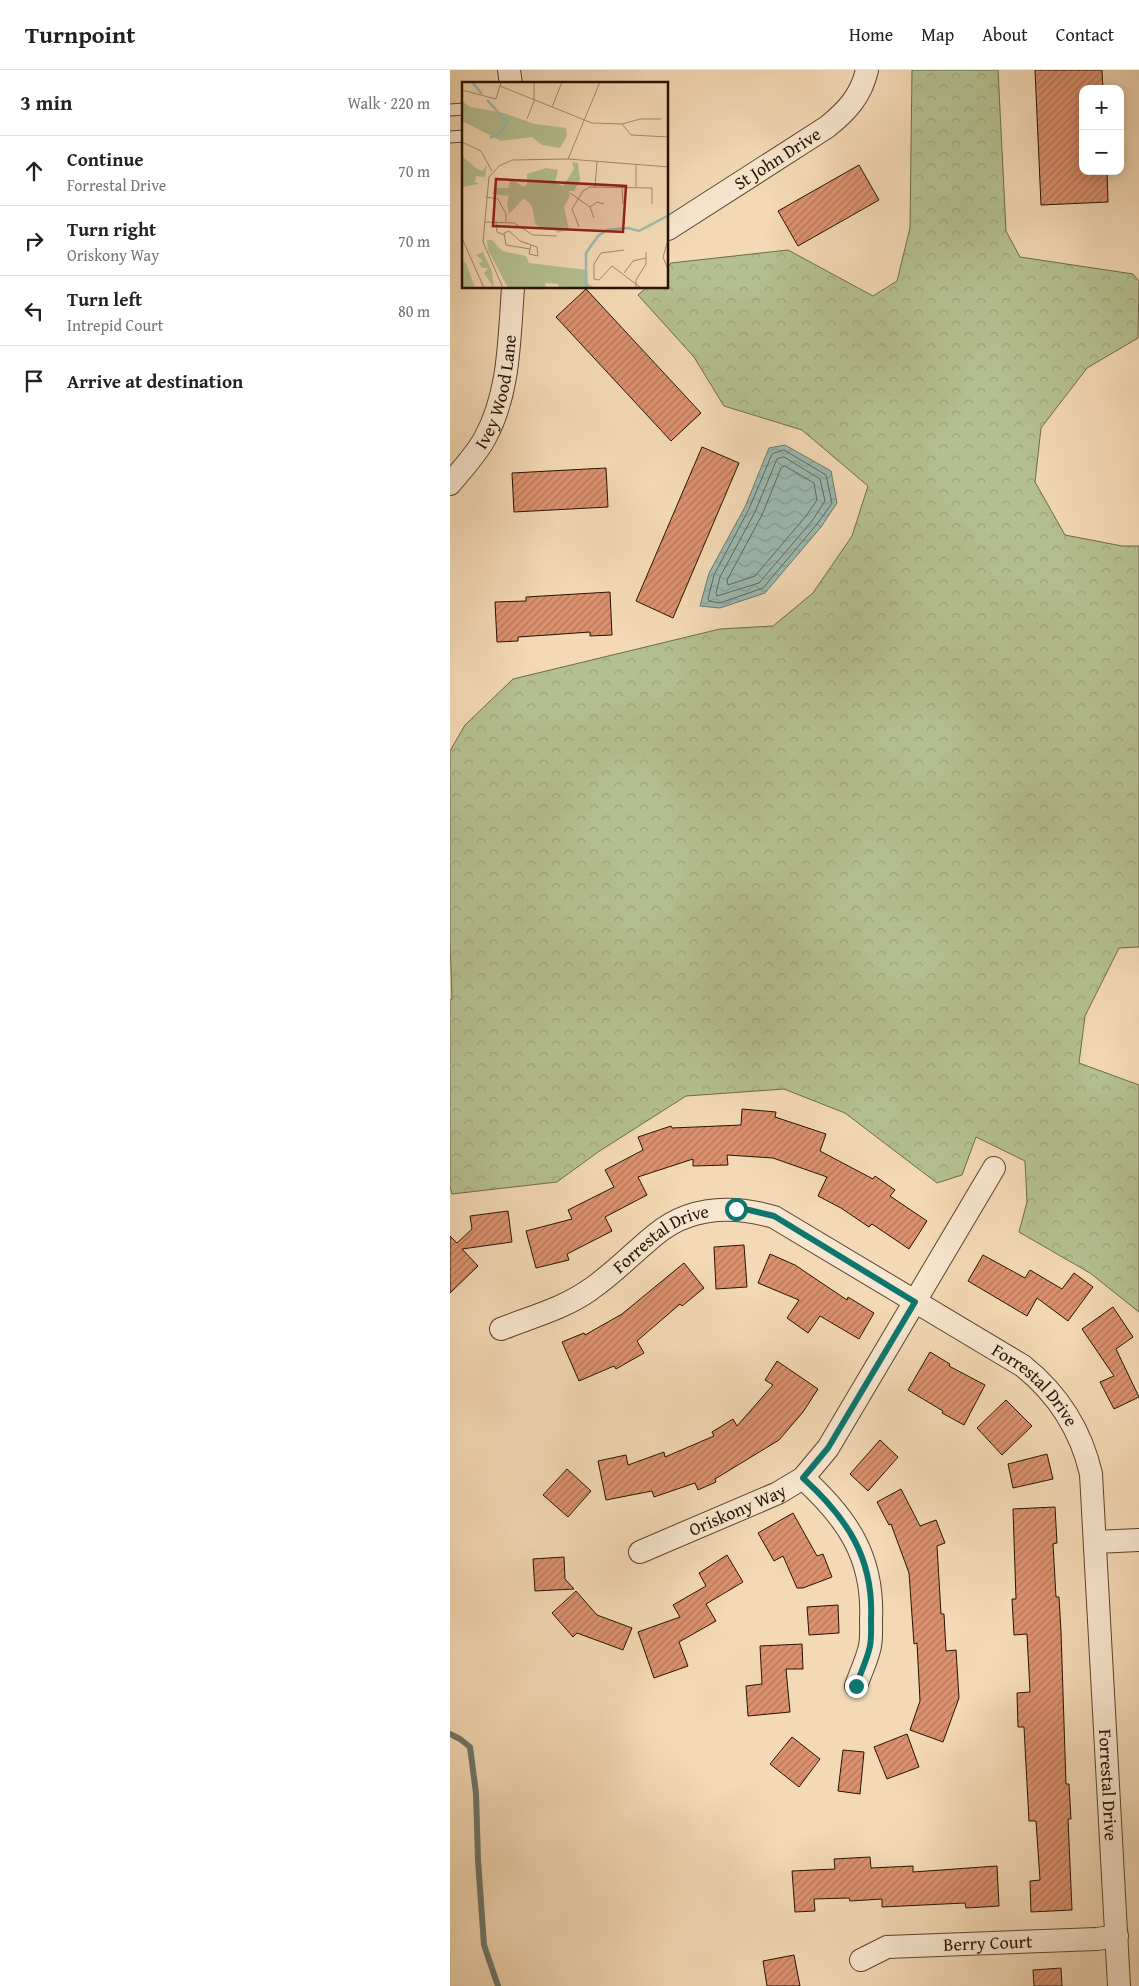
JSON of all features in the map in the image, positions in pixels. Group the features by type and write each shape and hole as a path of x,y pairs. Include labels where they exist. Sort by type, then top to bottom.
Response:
{"street":[{"name":"St John Drive","path":"669,228 827,128 855,100 867,70"},
{"name":"Ivey Wood Lane","path":"450,484 471,459 485,438 496,412 507,377 513,289"},
{"name":"Oriskony Way","path":"640,1552 778,1493 803,1478 828,1448 994,1168"},
{"name":"Forrestal Drive","path":"501,1329 566,1303 589,1291 668,1226 687,1216 711,1210 749,1210 774,1216 1024,1366 1038,1378 1061,1403 1077,1429 1088,1460 1093,1495 1120,1986"},
{"path":"803,1478 834,1509 853,1535 870,1582 872,1610 870,1649 856,1686"},
{"path":"1095,1542 1139,1540"},
{"name":"Berry Court","path":"861,1960 887,1947 1097,1939 1117,1936"}],"green space":[{"path":"912,70 998,70 1006,231 1020,257 1133,274 1139,281 1138,338 1087,368 1041,428 1035,482 1065,535 1122,546 1139,546 1139,947 1119,948 1085,1016 1079,1063 1139,1085 1139,1312 1090,1273 1019,1232 1027,1202 1025,1161 976,1137 962,1175 937,1183 845,1113 784,1089 686,1096 598,1152 557,1182 452,1194 450,1187 450,1000 452,999 450,942 450,751 465,725 513,679 720,629 773,626 813,593 852,536 868,486 802,430 724,406 694,357 638,295 645,289 669,289 669,265 671,263 788,250 873,296 897,281 910,228"}],"water":[{"path":"785,445 831,471 837,503 821,527 765,593 720,608 700,606 709,573 745,507 769,448"}],"building":[{"path":"1035,70 1102,70 1103,85 1079,85 1079,175 1107,175 1108,202 1041,205"},
{"path":"859,165 879,200 798,246 778,211"},
{"path":"586,289 701,413 671,441 556,317"},
{"path":"702,447 739,463 673,618 636,601"},
{"path":"606,468 608,507 514,512 512,473"},
{"path":"610,592 612,635 590,636 590,632 518,637 518,641 497,642 495,602 526,601 526,597"},
{"path":"742,1109 776,1112 775,1117 826,1134 820,1151 873,1179 875,1176 895,1190 890,1196 927,1221 909,1249 872,1224 869,1227 841,1208 818,1196 827,1177 773,1158 727,1155 728,1165 693,1166 693,1159 638,1177 647,1195 605,1217 612,1231 567,1254 569,1260 536,1268 526,1231 572,1219 568,1210 614,1187 605,1170 643,1150 638,1137 671,1126 672,1128 741,1125"},
{"path":"508,1211 512,1242 462,1249 478,1266 450,1293 450,1236 457,1243 472,1229 470,1216"},
{"path":"744,1245 747,1287 716,1289 714,1247"},
{"path":"770,1254 795,1265 847,1300 848,1297 874,1313 859,1339 820,1316 808,1333 787,1318 799,1300 758,1283"},
{"path":"983,1255 1025,1278 1030,1270 1062,1289 1074,1273 1093,1287 1068,1321 1037,1298 1027,1316 968,1281"},
{"path":"684,1263 704,1288 682,1306 680,1304 637,1341 644,1353 616,1369 614,1366 579,1381 562,1342 584,1333 585,1335 622,1314"},
{"path":"1113,1307 1133,1337 1116,1349 1139,1397 1114,1409 1100,1382 1114,1376 1082,1329"},
{"path":"930,1352 950,1364 949,1366 985,1385 964,1425 908,1390"},
{"path":"777,1361 818,1389 803,1412 779,1440 715,1479 716,1482 698,1490 695,1483 654,1497 652,1491 606,1500 598,1461 626,1455 628,1465 664,1452 665,1457 714,1436 712,1432 733,1419 737,1426 773,1385 765,1380"},
{"path":"1006,1400 1032,1426 1002,1455 977,1428"},
{"path":"880,1440 898,1457 868,1491 850,1474"},
{"path":"1047,1454 1053,1479 1013,1488 1008,1464"},
{"path":"567,1469 591,1491 568,1517 543,1495"},
{"path":"901,1489 920,1526 936,1520 945,1543 937,1546 941,1614 944,1614 946,1651 956,1650 959,1698 943,1742 910,1730 920,1701 917,1643 914,1644 909,1573 891,1524 889,1525 877,1502"},
{"path":"1055,1507 1057,1543 1053,1544 1056,1597 1059,1597 1061,1632 1066,1784 1069,1784 1071,1819 1068,1819 1072,1910 1031,1912 1030,1881 1040,1880 1036,1821 1029,1821 1024,1727 1018,1727 1017,1693 1030,1692 1027,1634 1014,1635 1012,1599 1016,1599 1013,1509"},
{"path":"793,1513 817,1556 823,1554 832,1577 803,1588 797,1588 783,1556 774,1561 758,1533"},
{"path":"727,1555 743,1582 706,1604 716,1621 679,1642 688,1666 654,1678 638,1632 680,1617 673,1605 706,1586 699,1573"},
{"path":"564,1557 565,1579 574,1589 535,1591 533,1559"},
{"path":"576,1591 597,1615 632,1628 623,1650 577,1633 573,1637 552,1613"},
{"path":"838,1605 839,1633 809,1635 807,1607"},
{"path":"802,1644 803,1669 786,1669 790,1712 748,1716 746,1686 762,1684 760,1646"},
{"path":"907,1734 919,1767 887,1779 874,1747"},
{"path":"792,1737 820,1759 799,1787 770,1764"},
{"path":"843,1750 864,1752 860,1794 838,1791"},
{"path":"870,1857 871,1868 913,1866 913,1872 997,1866 999,1906 966,1908 965,1903 882,1907 882,1899 850,1901 849,1898 814,1899 815,1911 795,1912 792,1871 835,1869 834,1859"},
{"path":"794,1955 800,1986 767,1986 763,1961"},
{"path":"1061,1968 1062,1986 1034,1986 1033,1970"}],"waterway":[{"path":"450,1734 470,1747 476,1793 478,1860 484,1945 498,1986"}],"route":[{"path":"736,1209 774,1216 915,1302 828,1448 803,1478 834,1509 853,1535 870,1582 872,1610 870,1649 856,1686"}]}
